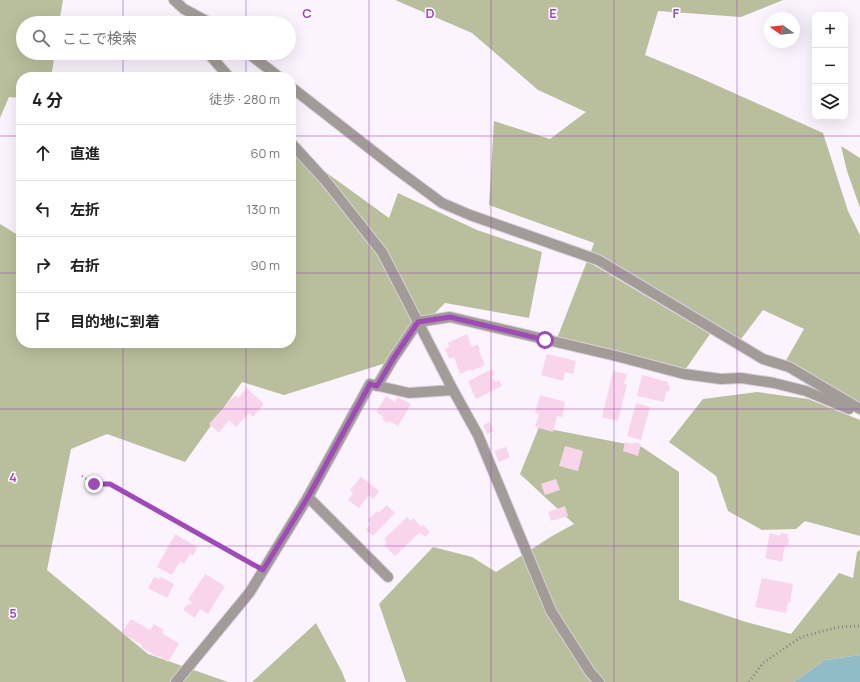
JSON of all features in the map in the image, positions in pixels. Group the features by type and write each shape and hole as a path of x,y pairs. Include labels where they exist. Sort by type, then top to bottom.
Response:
{"street":[{"path":"174,0 184,9 197,16"},
{"path":"184,9 188,16"},
{"path":"214,60 225,72"},
{"path":"257,60 272,72"},
{"path":"296,91 442,204 598,260 763,359 790,367 860,409"},
{"path":"296,148 325,180 382,252 478,435 551,611 590,672 599,682"},
{"path":"377,386 418,322 450,317 616,356 684,374 721,379 741,378 806,391 860,413"},
{"path":"176,682 250,592 308,497 370,384 409,392 454,390"},
{"path":"308,497 388,577"}],"path":[{"path":"82,476 94,484 110,484 263,570"},
{"path":"749,682 763,663 801,637 839,627 860,626"}],"green space":[{"path":"0,0 63,0 60,16 16,16 16,60 54,60 52,72 16,72 16,98 9,97 0,118"},
{"path":"395,0 783,0 741,17 658,11 645,55 696,76 823,133 848,211 860,235 860,406 785,362 804,329 763,310 741,339 717,327 590,254 594,243 489,205 494,121 550,139 586,112 538,90 472,33"},
{"path":"841,146 860,158 860,208 847,171"},
{"path":"296,151 389,218 398,193 477,230 542,252 529,318 445,303 386,363 284,395 242,382 185,462 107,434 71,449 47,570 148,654 228,682 0,682 0,224 16,234 16,348 296,348"},
{"path":"587,261 710,334 685,370 556,341"},
{"path":"757,392 808,399 860,420 860,536 805,521 796,529 762,530 728,511 716,476 669,442 703,399"},
{"path":"539,427 642,447 679,472 679,600 746,622 791,634 839,573 853,578 857,552 860,550 860,655 825,660 794,682 406,682 379,604 433,547 472,557 496,572 552,536 574,524 520,474"},
{"path":"316,623 346,682 252,682"}],"water":[{"path":"860,655 860,682 794,682 825,660"}],"building":[{"path":"467,334 472,347 478,344 479,351 485,365 460,374 454,357 449,359 445,349 450,347 447,343"},
{"path":"547,354 576,361 573,374 565,372 563,381 541,375"},
{"path":"492,369 494,375 492,376 495,382 499,380 502,386 476,399 468,381"},
{"path":"613,371 627,374 624,384 627,384 618,421 602,417"},
{"path":"642,375 668,382 668,385 670,386 669,392 666,391 664,402 637,396"},
{"path":"247,388 264,404 253,417 249,413 236,427 229,420 219,433 209,424 235,395 238,398"},
{"path":"540,395 565,402 562,417 557,416 553,432 535,427 539,414 535,413"},
{"path":"386,396 395,402 398,397 411,404 398,426 389,421 388,423 382,419 384,417 376,412"},
{"path":"636,403 650,407 641,440 627,436"},
{"path":"490,422 494,431 487,434 483,425"},
{"path":"625,442 641,444 638,456 623,451"},
{"path":"565,446 583,451 578,471 559,466"},
{"path":"506,447 510,457 499,462 494,451"},
{"path":"361,477 379,491 373,499 369,495 359,508 348,500 353,493 350,490"},
{"path":"556,479 560,490 545,495 541,484"},
{"path":"387,505 395,513 373,536 366,530 371,524 368,520 377,511 378,513"},
{"path":"565,506 568,516 551,521 548,512"},
{"path":"407,517 411,521 413,518 421,527 423,525 430,532 425,537 420,532 395,556 384,545 387,542 384,539"},
{"path":"770,533 780,536 781,533 788,534 788,546 785,545 782,562 765,558"},
{"path":"175,534 197,547 193,556 190,554 184,564 180,561 172,575 157,567"},
{"path":"205,574 225,586 208,614 200,609 195,618 183,610 192,602 188,600"},
{"path":"154,577 159,579 161,577 174,584 167,598 148,588"},
{"path":"762,578 793,584 790,603 788,602 786,613 755,607"},
{"path":"131,619 150,630 154,624 164,630 162,633 179,644 168,662 141,647 142,645 122,633"}],"route":[{"path":"94,484 110,484 263,570 308,497 370,384 377,386 418,322 450,317 545,340"}]}
